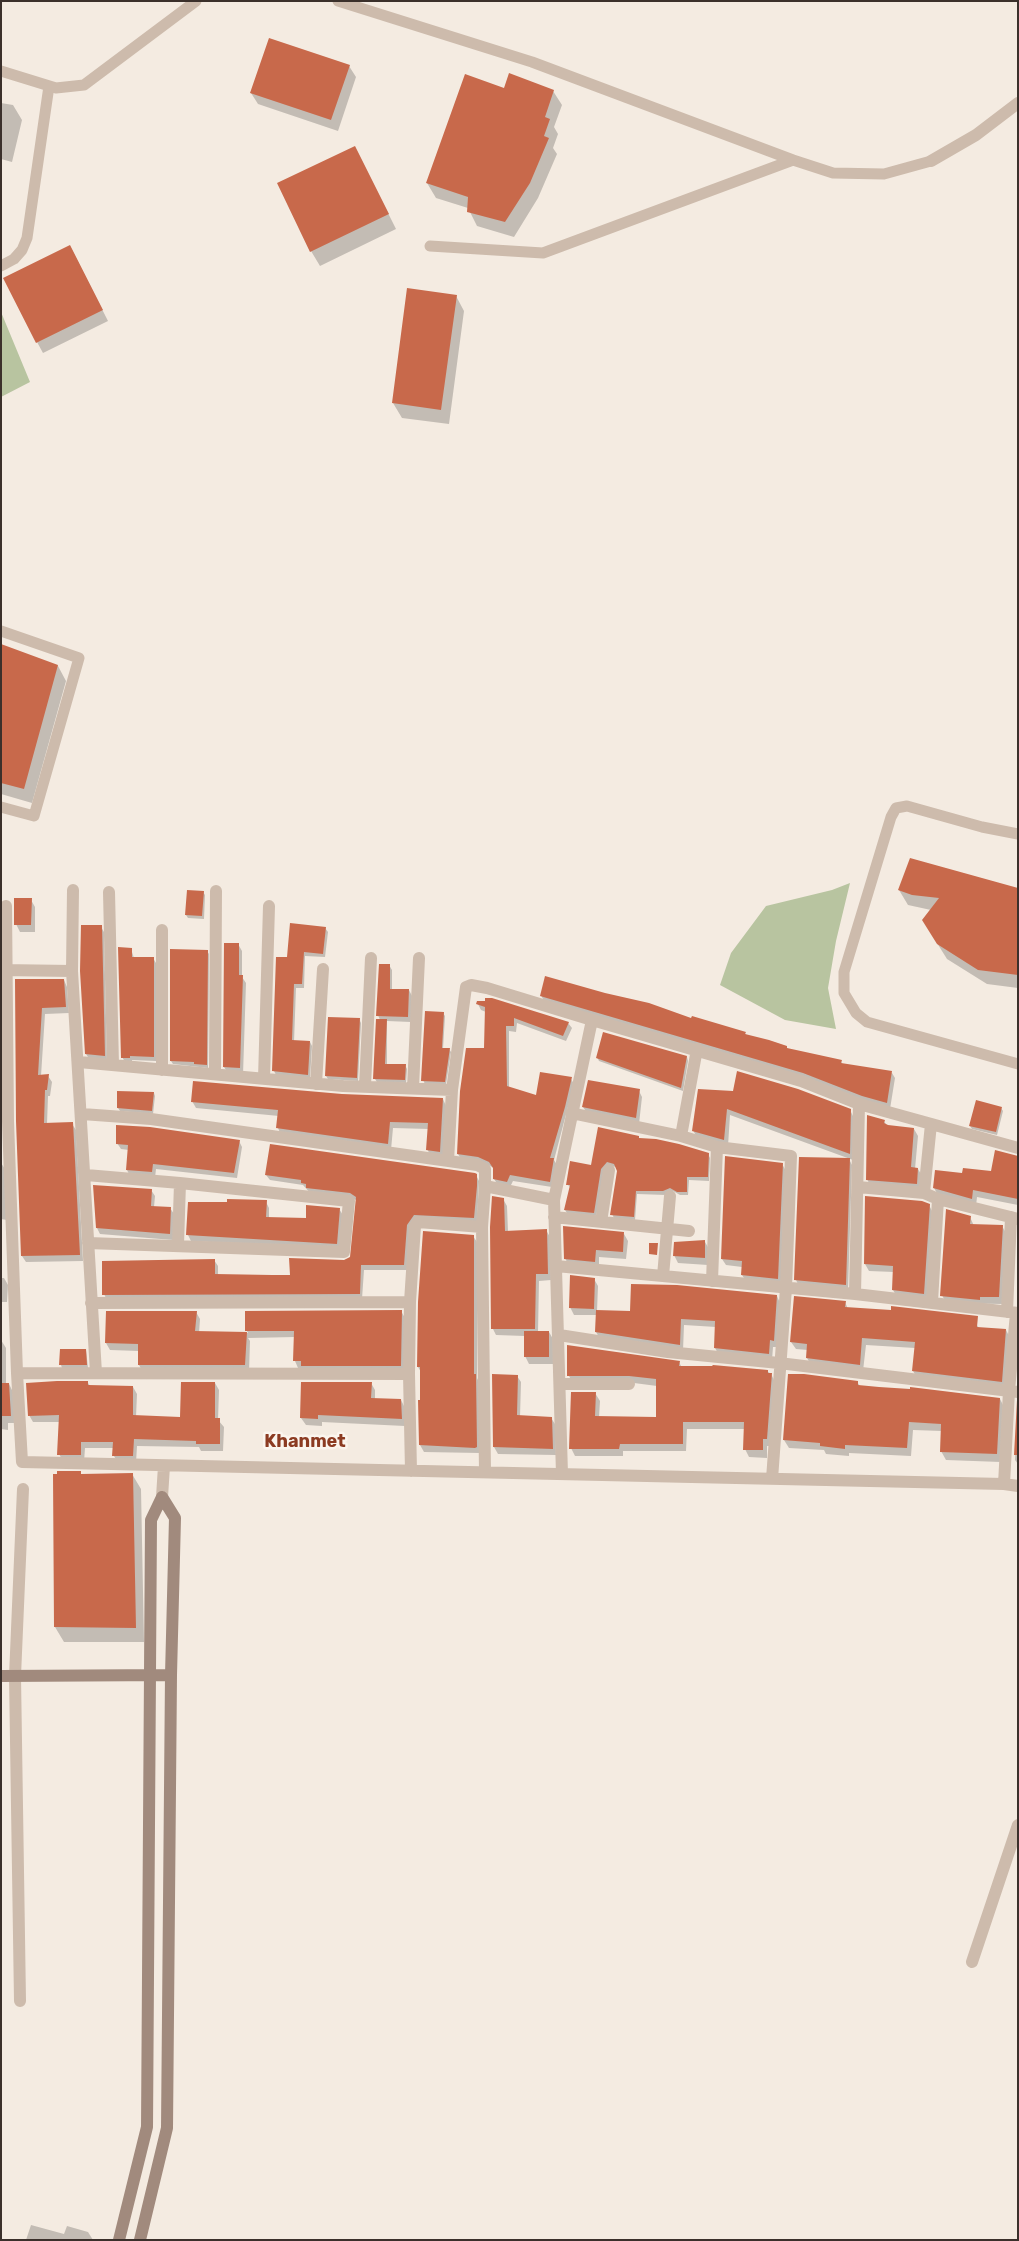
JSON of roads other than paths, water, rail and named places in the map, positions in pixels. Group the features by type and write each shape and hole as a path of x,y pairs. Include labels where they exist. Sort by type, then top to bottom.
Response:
{"street":[{"path":"931,161 976,136 1018,103"},
{"path":"73,890 72,971 86,1176 96,1372"},
{"path":"215,1074 216,891"},
{"path":"109,892 113,1065"},
{"path":"6,906 4,970 5,1121 22,1462 772,1478 1004,1484 1018,1486"},
{"path":"264,1079 269,906"},
{"path":"162,930 162,1070"},
{"path":"365,1086 371,958"},
{"path":"413,1088 419,958"},
{"path":"316,1084 323,969"},
{"path":"4,970 72,971"},
{"path":"448,1161 452,1090 466,987 471,985 697,1049 801,1081 859,1104 1018,1148"},
{"path":"562,1474 561,1384 554,1200 592,1020"},
{"path":"681,1136 697,1049"},
{"path":"79,1062 316,1084 452,1090"},
{"path":"855,1294 859,1104"},
{"path":"571,1113 681,1136 717,1146 791,1156 786,1288 772,1478"},
{"path":"82,1114 152,1119 481,1166 486,1174 482,1227 485,1472"},
{"path":"924,1193 931,1124"},
{"path":"712,1281 717,1146"},
{"path":"601,1222 609,1170"},
{"path":"86,1176 180,1183 348,1201 344,1252 88,1243"},
{"path":"178,1245 180,1183"},
{"path":"485,1186 554,1200"},
{"path":"858,1187 924,1193 938,1199 1015,1218 1013,1391 1004,1484"},
{"path":"663,1276 670,1196"},
{"path":"932,1302 938,1199"},
{"path":"554,1217 689,1231"},
{"path":"411,1471 410,1302 416,1224 482,1227"},
{"path":"556,1266 855,1294 1014,1313"},
{"path":"91,1303 410,1302"},
{"path":"559,1334 668,1352 779,1363 1013,1391"},
{"path":"17,1372 409,1374"},
{"path":"561,1384 629,1384"},
{"path":"119,2240 147,2127 148,1675 151,1520 162,1497 164,1466"},
{"path":"20,2001 15,1676 23,1489"},
{"path":"140,2240 167,2128 171,1675 175,1518 162,1497"},
{"path":"1,1676 171,1675"},
{"path":"972,1962 1017,1832"}],"lane":[{"path":"1,71 56,88 84,85 196,1"},
{"path":"338,1 532,62 793,160 833,173 884,174 931,161"},
{"path":"1,266 14,259 22,250 27,238 49,86"},
{"path":"430,246 542,253 793,160"},
{"path":"1,631 79,658 34,816 1,808"},
{"path":"1018,834 982,827 907,806 896,808 891,816 844,972 844,993 856,1013 867,1022 1018,1064"}],"district":[{"name":"Khanmet","path":"305,1442"}]}
